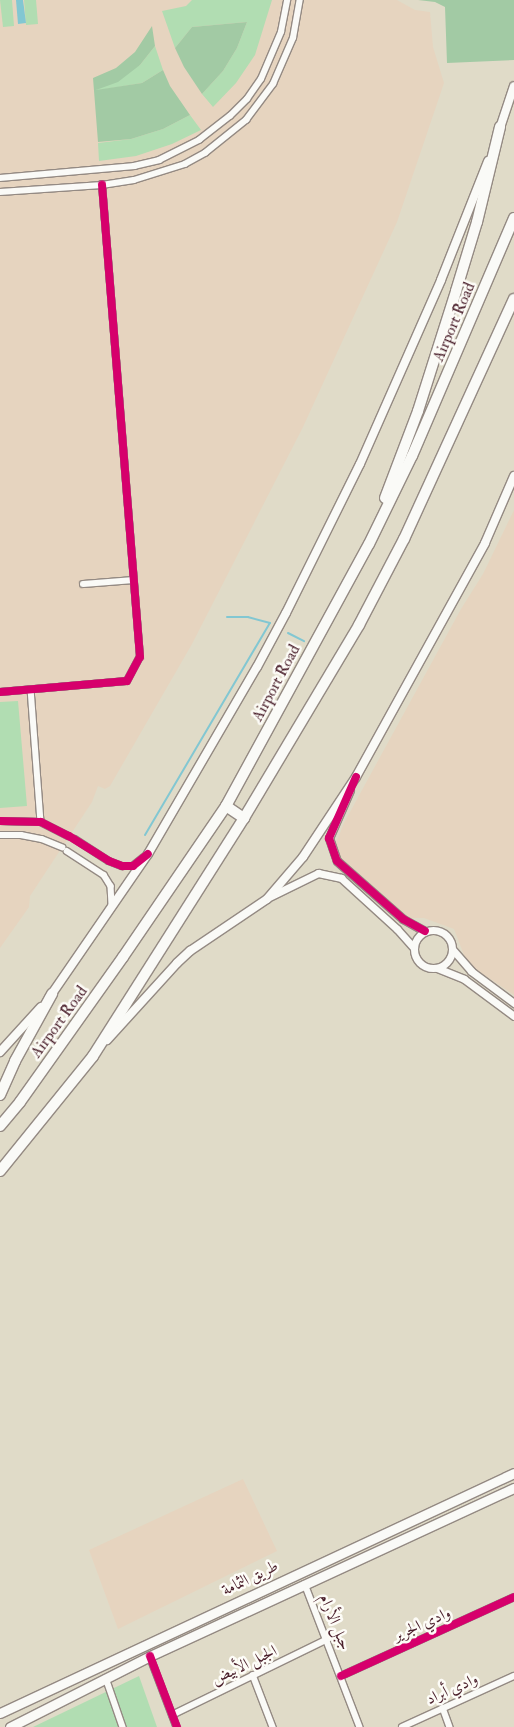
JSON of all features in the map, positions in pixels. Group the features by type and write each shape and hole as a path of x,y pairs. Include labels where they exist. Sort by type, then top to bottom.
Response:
{"highway":[{"path":"365,550 418,411 477,222 500,127"},
{"name":"Airport Road","path":"0,1126 20,1102 118,966 226,806 365,550 412,456 514,218"},
{"path":"0,1171 92,1056 244,818 364,617 404,539 514,299"},
{"path":"226,806 244,818"},
{"path":"0,1095 14,1061 52,994"}],"main road":[{"path":"0,1052 52,994 112,908 148,854 257,667 360,464 441,280 514,86"},
{"path":"92,1056 190,950 267,899 303,857 356,778 485,543 514,476"},
{"name":"طريق الثمامة","path":"0,1713 514,1472"},
{"name":"طريق الثمامة","path":"10,1727 150,1656 514,1488"}],"street":[{"path":"0,178 134,166 159,160 199,140 230,116 247,99 261,79 281,32 287,0"},
{"path":"0,192 102,185 134,180 185,164 205,154 246,120 272,84 285,60 299,13 300,0"},
{"path":"0,692 127,681 140,657 102,185"},
{"path":"83,584 134,580"},
{"path":"31,689 41,822"},
{"path":"356,778 329,838 337,861 403,919 425,931"},
{"path":"0,821 41,822 72,838 109,861 122,866 133,866 148,854"},
{"path":"0,835 21,834 42,839 64,849 104,876 111,886 112,908"},
{"path":"267,899 318,873 341,878 397,929 414,948"},
{"path":"514,1003 471,971 453,950 451,941 442,932 436,930 425,931 418,936 414,954 421,965 437,968 464,979 514,1016"},
{"path":"437,968 450,960 453,950"},
{"name":"جبل الأرام","path":"306,1584 360,1727"},
{"name":"وادي الجرير","path":"342,1676 514,1597"},
{"name":"الجبل الأبيض","path":"172,1714 328,1639"},
{"path":"150,1656 176,1727"},
{"path":"253,1675 273,1727"},
{"path":"106,1678 123,1727"},
{"name":"وادي أبراد","path":"402,1727 513,1679"},
{"path":"443,1708 450,1727"}],"shaded area":[{"path":"0,0 397,0 415,10 430,12 433,47 444,83 397,222 303,427 192,644 110,786 105,789 98,786 92,802 30,896 29,907 0,948"},
{"path":"514,510 514,995 471,966 464,955 454,929 424,918 405,918 343,863 337,851 336,843 344,823 461,609 483,574"},
{"path":"243,1479 277,1551 118,1629 89,1550"}],"green space":[{"path":"0,0 12,0 14,26 3,27"},
{"path":"24,0 36,0 38,24 26,25"},
{"path":"192,0 272,0 255,55 236,83 213,107 202,94 223,71 237,48 247,22 192,27 175,48 162,11 186,6"},
{"path":"418,0 514,0 514,60 447,63 445,7 435,2"},
{"path":"247,22 237,48 223,71 202,94 184,67 175,48 192,27"},
{"path":"152,26 155,46 140,65 118,82 96,90 142,83 163,70 170,86 190,115 163,129 131,139 98,142 93,78 116,68 135,52"},
{"path":"155,46 163,70 142,83 94,91 140,65"},
{"path":"190,115 201,130 172,144 136,156 99,161 98,143 131,139 163,129"},
{"path":"18,701 27,806 0,808 0,702"},
{"path":"139,1676 157,1727 33,1727"}],"water":[{"path":"16,0 23,0 26,23 18,24"}],"waterway":[{"path":"145,835 270,623 248,617 227,617"},
{"path":"288,633 304,641"}],"cycle path":[{"path":"0,692 127,681 140,657 102,185"},
{"path":"356,777 329,838 337,861 403,919 425,931"},
{"path":"0,821 41,822 69,836 109,861 122,866 133,866 148,854"},
{"path":"341,1676 514,1597"},
{"path":"150,1656 177,1727"}]}
